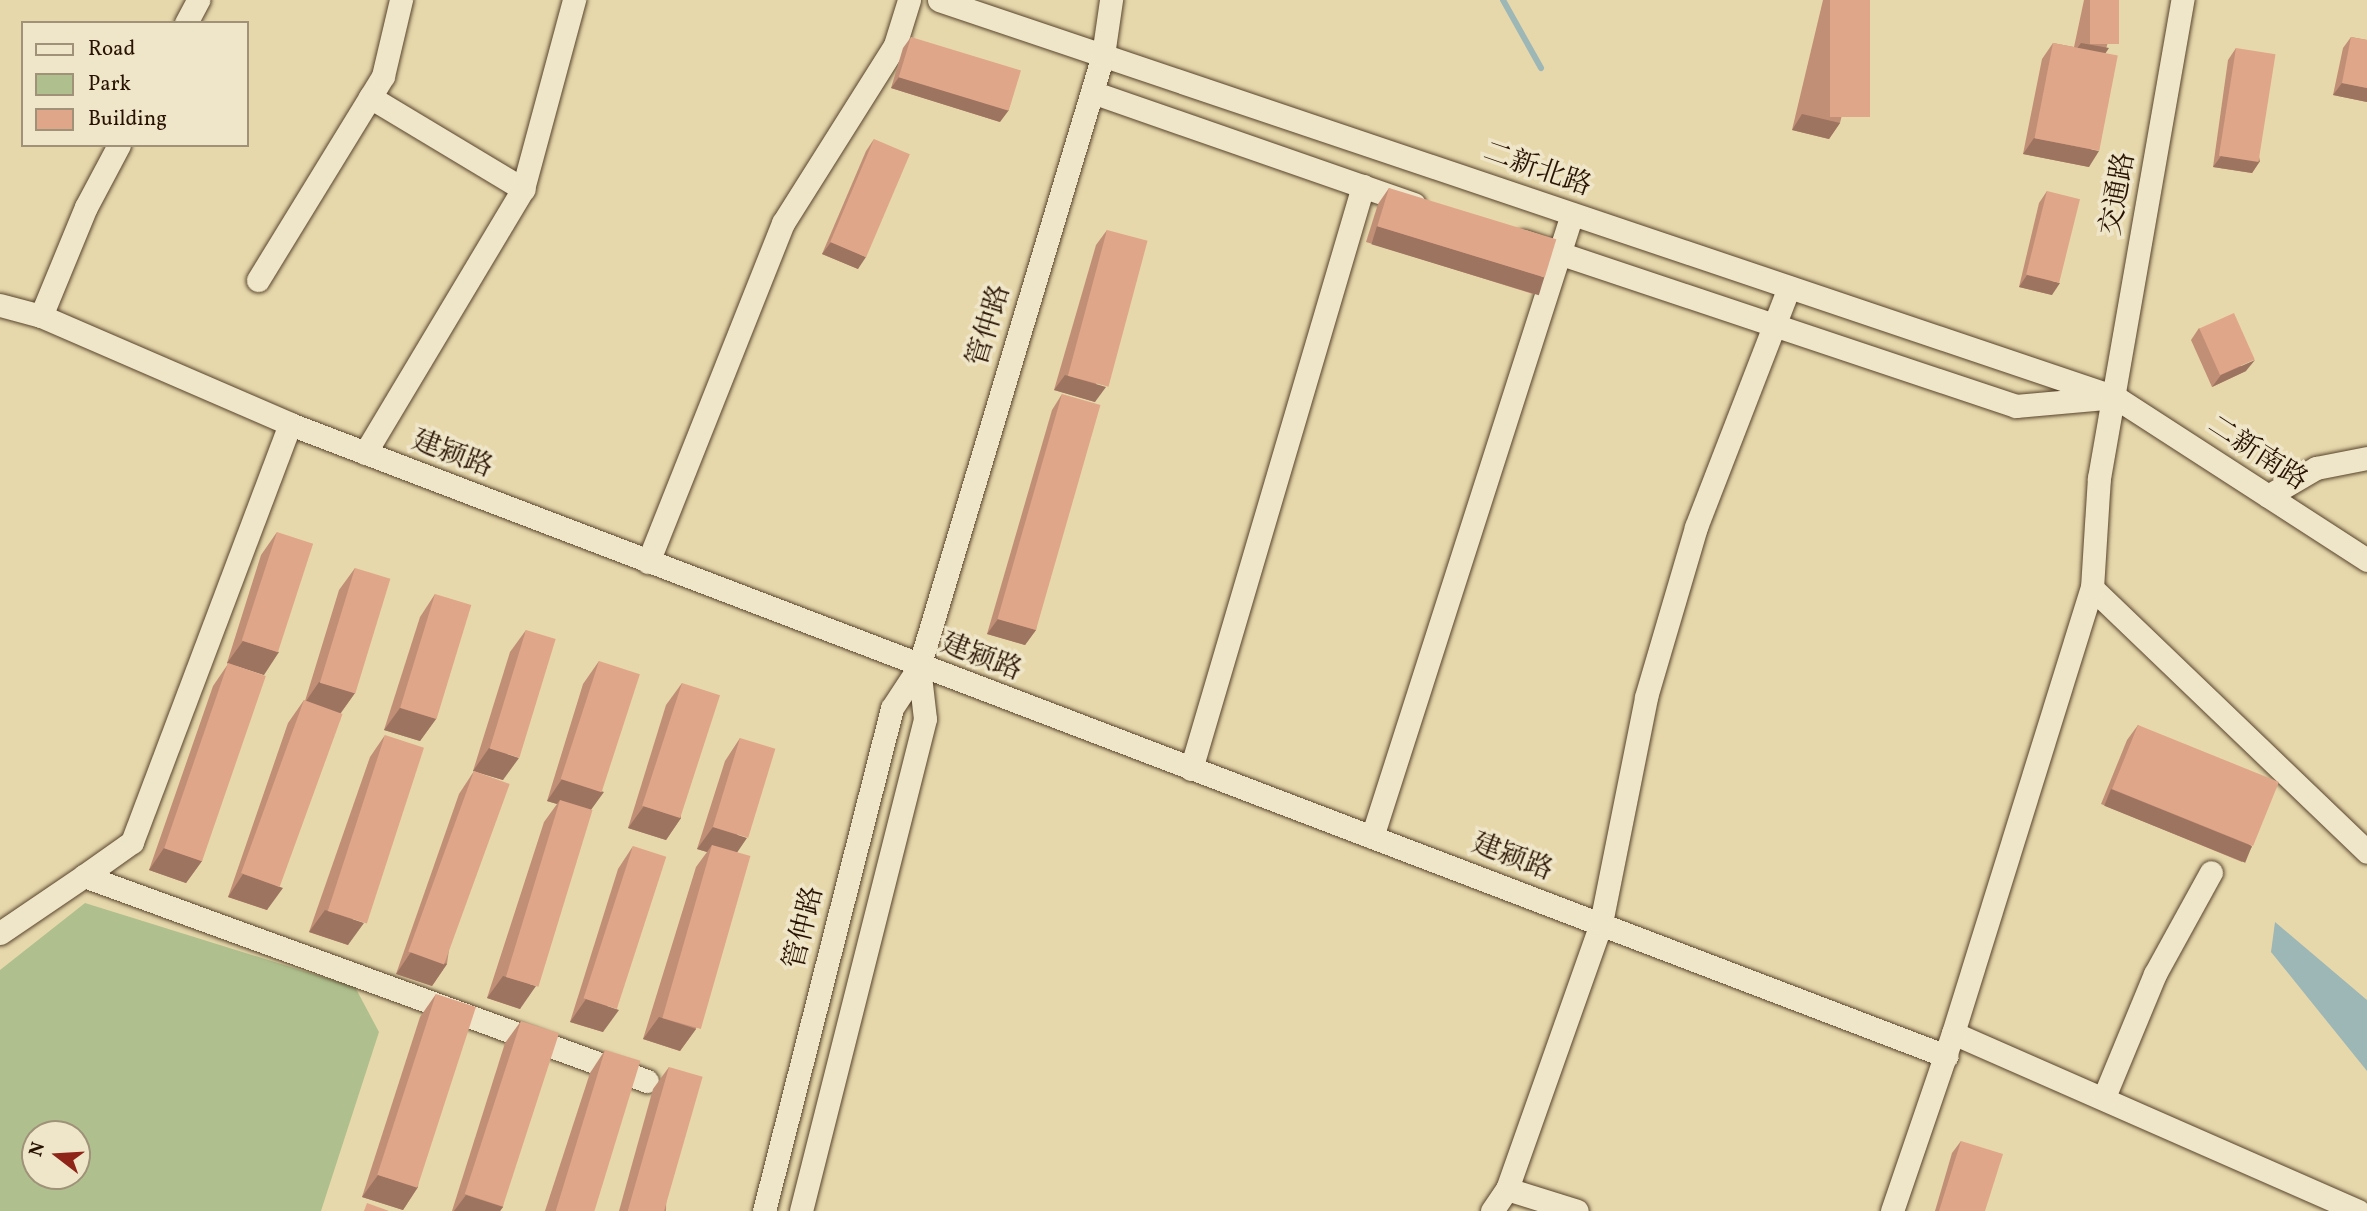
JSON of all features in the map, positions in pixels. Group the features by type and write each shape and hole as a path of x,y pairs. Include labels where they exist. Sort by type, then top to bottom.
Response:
{"street":[{"path":"187,21 198,0"},
{"path":"258,280 383,76 401,0"},
{"path":"365,453 523,189 574,0"},
{"path":"648,562 783,223 895,45 909,0"},
{"name":"二新北路","path":"939,0 2115,397"},
{"name":"管仲路","path":"764,1211 892,708 919,667 1103,55 1111,0"},
{"name":"交通路","path":"1892,1211 1946,1056 2092,588 2099,478 2182,0"},
{"path":"1092,92 1441,213"},
{"path":"370,97 523,189"},
{"path":"41,316 86,207 118,147"},
{"path":"1191,769 1363,186"},
{"path":"1372,837 1572,214"},
{"path":"1506,236 1773,328 2015,406 2115,397"},
{"path":"1492,1211 1507,1189 1601,923 1646,697 1696,527 1789,287"},
{"name":"建颍路","path":"0,305 41,316 290,424 919,667 1601,923 1946,1056"},
{"name":"二新南路","path":"2115,397 2367,560"},
{"path":"0,933 132,842 290,424"},
{"path":"2269,496 2316,468 2367,458"},
{"path":"2092,588 2367,852"},
{"name":"管仲路","path":"801,1211 925,719 919,667"},
{"path":"2104,1097 2155,974 2211,872"},
{"path":"84,876 647,1081"},
{"path":"1953,1033 2104,1097 2358,1211"},
{"path":"1507,1189 1577,1211"}],"green space":[{"path":"85,903 355,987 379,1032 321,1211 0,1211 0,970"}],"water":[{"path":"2275,922 2367,1000 2367,1071 2271,952"}],"building":[{"path":"1830,0 1870,0 1870,117 1830,117"},
{"path":"2090,0 2119,0 2119,44 2090,44"},
{"path":"911,37 1021,71 1009,111 899,77"},
{"path":"2351,37 2367,40 2367,88 2342,83"},
{"path":"2053,43 2118,56 2099,151 2034,138"},
{"path":"2236,48 2276,54 2258,162 2219,156"},
{"path":"874,139 910,154 866,257 830,242"},
{"path":"1389,188 1556,239 1545,277 1377,226"},
{"path":"2047,191 2080,199 2059,283 2026,274"},
{"path":"1107,230 1148,241 1108,387 1068,376"},
{"path":"2234,313 2255,360 2220,375 2199,328"},
{"path":"1062,394 1100,405 1036,630 998,619"},
{"path":"277,532 313,544 278,652 242,640"},
{"path":"355,568 390,579 355,694 320,683"},
{"path":"435,594 471,605 437,719 400,708"},
{"path":"526,630 556,639 519,758 490,749"},
{"path":"599,661 640,674 602,792 561,779"},
{"path":"228,663 266,676 202,861 164,848"},
{"path":"682,683 720,695 680,818 642,806"},
{"path":"304,700 343,714 280,887 241,873"},
{"path":"2138,725 2279,782 2253,846 2112,789"},
{"path":"385,735 424,748 367,924 328,911"},
{"path":"740,738 775,749 748,838 713,827"},
{"path":"474,771 510,784 444,964 408,951"},
{"path":"560,800 593,810 538,987 506,977"},
{"path":"712,845 750,856 701,1029 662,1018"},
{"path":"633,846 666,857 617,1009 584,998"},
{"path":"436,994 476,1007 417,1188 377,1175"},
{"path":"521,1021 559,1033 503,1206 465,1194"},
{"path":"605,1050 640,1061 594,1211 556,1211"},
{"path":"669,1067 703,1077 664,1211 628,1211"},
{"path":"1961,1141 2003,1154 1985,1211 1939,1211"},
{"path":"367,1203 389,1211 364,1211"}],"waterway":[{"path":"1503,0 1541,68"}]}
